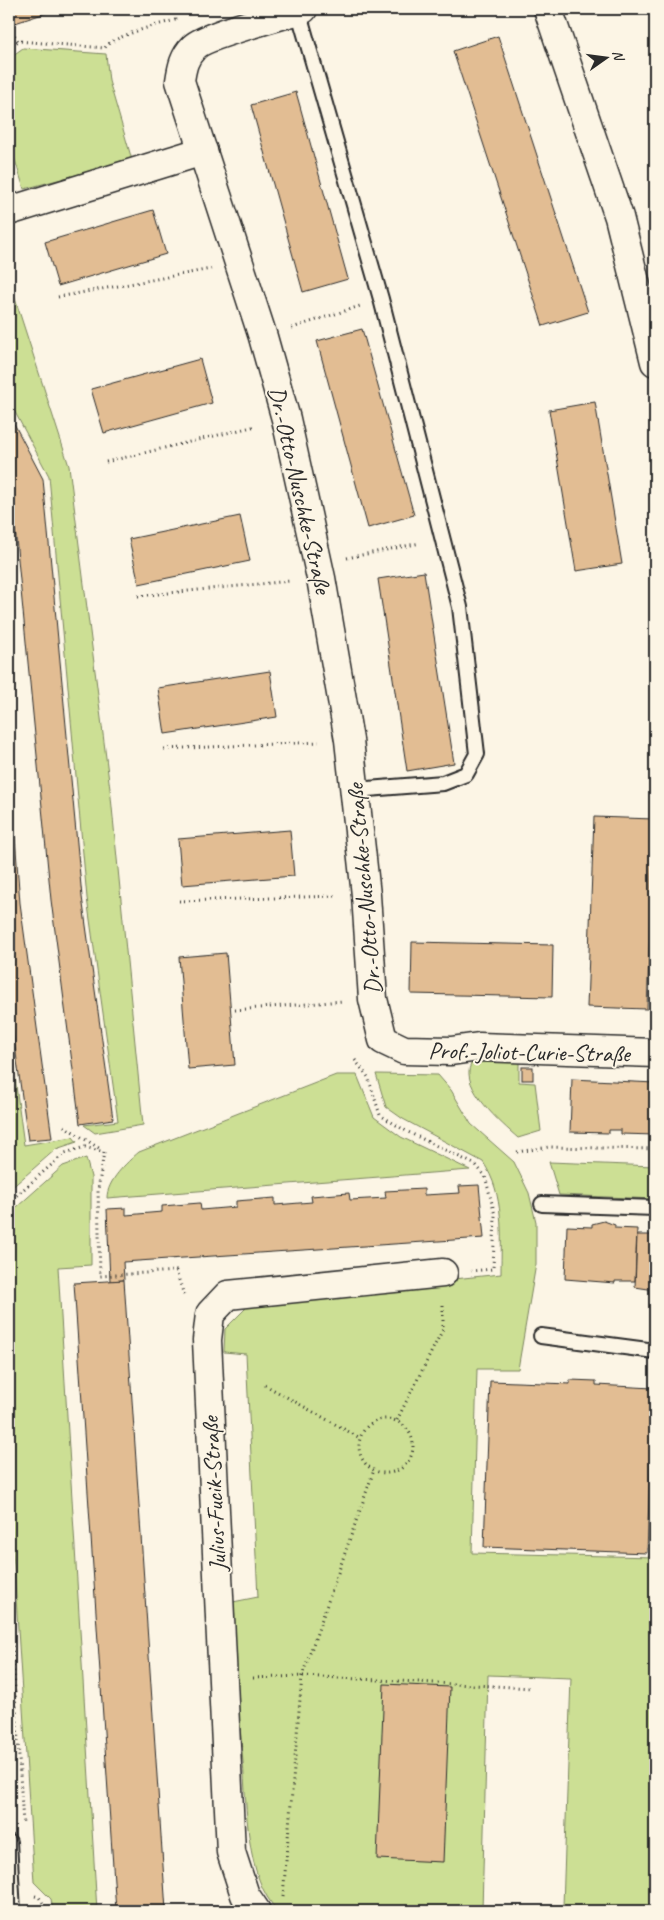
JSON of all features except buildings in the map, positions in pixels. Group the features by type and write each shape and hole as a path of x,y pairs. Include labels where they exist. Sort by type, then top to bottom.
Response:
{"street":[{"path":"548,9 619,217 655,361"},
{"name":"Dr.-Otto-Nuschke-Straße","path":"300,10 212,37 195,45 183,61 180,81 241,263 286,419 319,571 350,740 366,895 373,999 383,1040 404,1050"},
{"path":"9,211 203,151"},
{"name":"Prof.-Joliot-Curie-Straße","path":"404,1050 451,1051 479,1047 655,1053"},
{"path":"217,1306 228,1295 443,1273"},
{"name":"Julius-Fucik-Straße","path":"217,1306 210,1314 207,1340 231,1852 245,1895 269,1907"}],"lane":[{"path":"300,10 381,299 460,607 478,754 466,774 443,783 355,790"},
{"path":"542,1204 655,1208"},
{"path":"541,1336 655,1351"},
{"path":"9,1842 14,1911"}],"path":[{"path":"174,9 176,20"},
{"path":"9,49 18,41 105,48 107,44 117,39 185,18"},
{"path":"12,31 18,41"},
{"path":"58,297 241,263"},
{"path":"263,337 381,299"},
{"path":"106,462 286,419"},
{"path":"138,596 319,571 442,538"},
{"path":"164,749 350,740"},
{"path":"179,901 366,895"},
{"path":"235,1010 373,999"},
{"path":"355,1060 368,1077 380,1114 406,1131 476,1165 484,1176 495,1215 492,1269 443,1273 443,1329 397,1420"},
{"path":"64,1126 104,1152"},
{"path":"517,1152 549,1147 655,1149"},
{"path":"9,1202 65,1153 85,1148 104,1152"},
{"path":"104,1152 98,1190 100,1276 176,1272 183,1298 217,1306"},
{"path":"265,1385 360,1438"},
{"path":"379,1420 397,1420 410,1432 413,1440 411,1457 400,1470 391,1473 374,1470 362,1457 360,1438 370,1424 379,1420"},
{"path":"269,1907 285,1880 302,1676 374,1470"},
{"path":"9,1591 24,1827"},
{"path":"223,1679 302,1676 531,1688"}],"green space":[{"path":"23,48 106,54 109,81 132,160 24,189 9,141 9,58"},
{"path":"9,280 69,466 111,797 143,1125 95,1133 84,1125 118,1121 87,898 49,476 9,401"},
{"path":"9,1034 24,1145 73,1137 77,1142 56,1149 9,1190"},
{"path":"519,1058 519,1082 535,1083 541,1131 518,1138 502,1124 476,1094 469,1073 471,1064 477,1061"},
{"path":"376,1074 438,1075 451,1090 471,1124 514,1162 529,1193 536,1222 536,1264 518,1369 477,1369 472,1553 655,1557 655,1911 563,1906 571,1678 488,1675 482,1911 278,1911 267,1897 259,1880 253,1861 247,1820 233,1602 258,1597 246,1354 224,1352 225,1329 249,1305 267,1299 501,1274 501,1230 498,1202 495,1188 483,1162 403,1119 386,1107"},
{"path":"336,1075 357,1075 374,1117 401,1137 470,1170 107,1198 110,1185 114,1179 123,1167 139,1152"},
{"path":"86,1158 91,1177 91,1265 58,1267 97,1911 53,1911 51,1899 34,1882 9,1487 9,1214 63,1166"},
{"path":"549,1162 655,1166 655,1199 559,1195"}]}
